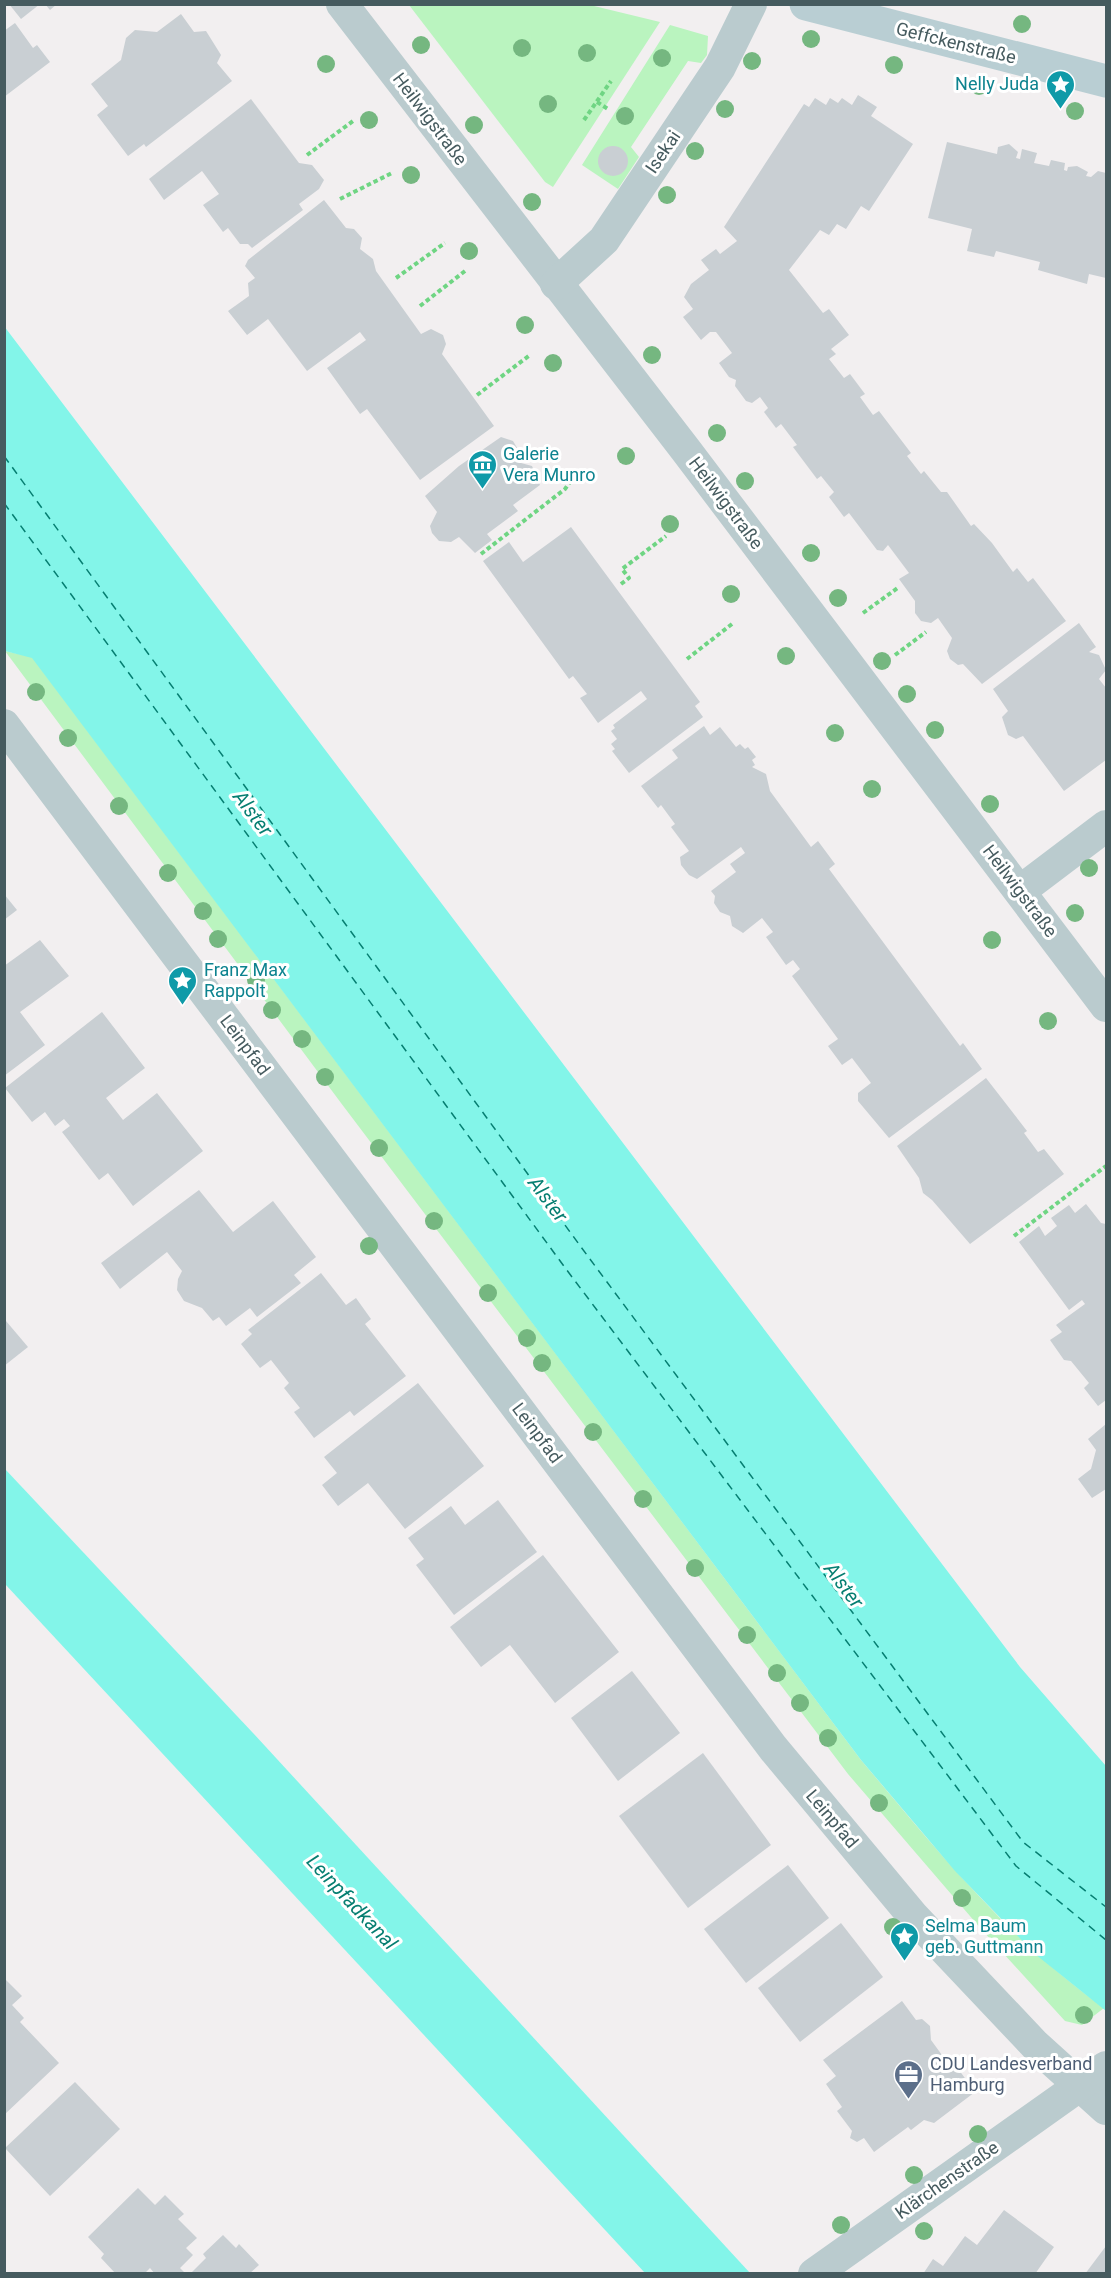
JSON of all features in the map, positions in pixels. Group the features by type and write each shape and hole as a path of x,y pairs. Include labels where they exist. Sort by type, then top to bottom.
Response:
{"street":[{"name":"Heilwigstraße","path":"342,4 692,458 1107,1006"},
{"name":"Isekai","path":"556,284 604,240 720,67 751,4"},
{"name":"Geffckenstraße","path":"806,4 1107,81"},
{"name":"Leinpfad","path":"4,725 772,1748 913,1916 1035,2045 1079,2087 1107,2109"},
{"path":"1020,891 1107,826"},
{"name":"Klärchenstraße","path":"814,2274 1107,2067"}],"path":[{"path":"584,120 611,81"},
{"path":"597,102 608,109"},
{"path":"307,155 353,121"},
{"path":"340,198 392,173"},
{"path":"396,279 445,243"},
{"path":"420,306 465,271"},
{"path":"477,395 530,355"},
{"path":"481,554 565,489 572,479"},
{"path":"621,584 629,578 622,569 666,536"},
{"path":"863,613 899,587"},
{"path":"687,659 732,624"},
{"path":"895,655 926,632"},
{"path":"1014,1236 1107,1166"}],"green space":[{"path":"409,5 590,5 660,22 553,187 545,182"},
{"path":"670,25 708,36 707,55 701,63 688,61 631,147 639,157 618,189 582,165"},
{"path":"5,651 32,657 861,1760 946,1860 1005,1923 1036,1953 1104,2008 1082,2025 1065,2021 982,1930 848,1774 341,1103"}],"water":[{"name":"Alster","path":"4,326 1020,1667 1106,1766 1106,2011 1035,1954 955,1871 861,1760 32,658 5,651"},
{"name":"Leinpfadkanal","path":"5,1469 253,1733 750,2273 645,2273 5,1584"}],"building":[{"path":"9,4 40,4 21,19"},
{"path":"45,4 57,4 50,10"},
{"path":"181,14 194,32 206,31 221,55 217,63 232,81 146,147 144,144 128,156 97,115 108,106 91,84 121,60 126,38 135,30 157,32"},
{"path":"15,23 33,48 37,45 50,62 4,97 4,31"},
{"path":"858,95 877,107 871,116 913,144 869,211 861,206 846,229 837,224 829,235 820,230 789,270 823,313 829,309 849,335 831,349 836,354 829,359 844,378 850,374 865,394 860,397 873,415 879,411 911,453 907,456 921,474 924,471 941,492 947,492 971,526 974,524 992,543 1013,572 1017,568 1028,582 1033,578 1066,621 982,684 963,664 958,665 950,659 947,651 952,638 938,618 931,623 921,621 915,613 915,601 899,579 909,573 888,545 883,551 877,550 849,513 844,517 829,497 834,492 821,476 817,479 793,447 797,445 781,424 776,428 764,412 768,408 760,397 752,403 746,401 735,386 736,380 729,377 719,363 732,353 716,332 710,332 701,340 683,317 693,309 684,297 691,284 709,270 701,260 716,249 720,254 737,241 724,227 804,104 809,107 815,98 826,105 830,98 838,103 842,98 852,105"},
{"path":"251,99 299,163 312,165 324,180 319,189 299,204 303,210 252,248 248,244 240,244 228,228 223,232 203,205 219,194 202,171 164,200 149,179"},
{"path":"947,142 997,154 998,147 1009,144 1018,152 1016,158 1020,159 1022,149 1037,153 1034,163 1049,166 1051,160 1065,163 1064,170 1067,171 1068,167 1077,166 1088,172 1086,176 1091,177 1098,171 1106,173 1106,278 1089,274 1087,284 1038,270 1040,262 996,251 994,257 967,251 972,229 928,218"},
{"path":"613,146 619,147 627,155 627,167 619,175 613,176 607,175 599,167 598,161 599,155 607,147"},
{"path":"324,200 346,228 354,229 362,238 360,249 373,259 376,271 421,334 431,329 443,335 446,344 442,354 494,426 420,480 367,409 360,414 327,368 366,340 360,332 307,371 268,319 247,335 228,311 249,296 248,283 255,278 245,266 248,260"},
{"name":"Galerie Vera Munro","path":"501,437 513,441 519,451 517,456 521,463 532,466 540,485 513,505 518,511 487,534 492,540 475,553 459,537 451,542 439,541 432,533 430,526 437,512 425,496 459,466"},
{"path":"571,527 700,702 695,706 703,717 629,773 612,751 615,749 611,744 617,739 611,731 615,728 613,725 647,699 641,691 598,723 580,698 587,694 573,676 569,679 483,561 509,542 523,562"},
{"path":"1079,623 1096,647 1089,652 1099,655 1106,670 1099,679 1106,688 1106,760 1064,791 1023,736 1016,739 1008,735 1002,717 1008,711 993,689"},
{"path":"704,726 710,735 720,727 736,747 740,744 745,749 748,747 756,757 752,760 755,765 752,767 766,774 770,791 811,847 818,841 835,864 829,869 960,1046 963,1043 982,1069 889,1138 858,1101 858,1093 871,1083 852,1058 842,1065 828,1046 838,1039 792,976 800,969 793,960 786,965 766,937 773,932 762,918 743,933 732,926 730,916 720,912 714,903 715,896 711,891 736,872 730,864 745,853 741,847 697,879 689,875 681,865 680,857 689,851 671,827 675,824 661,805 658,808 641,786 678,758 672,750"},
{"path":"4,894 17,910 4,920"},
{"path":"40,940 69,976 20,1012 45,1045 4,1076 4,966"},
{"path":"102,1012 145,1068 106,1098 123,1120 157,1093 203,1151 133,1206 108,1173 99,1180 62,1132 70,1126 64,1119 55,1126 45,1112 32,1122 5,1088"},
{"path":"986,1078 1027,1131 1024,1133 1038,1152 1044,1149 1064,1174 970,1244 932,1200 923,1193 919,1178 897,1146"},
{"path":"199,1190 233,1232 273,1201 316,1257 294,1275 301,1283 257,1317 250,1308 226,1326 219,1317 213,1321 202,1308 184,1301 177,1290 178,1279 182,1271 167,1252 120,1289 101,1263"},
{"path":"1086,1204 1101,1223 1106,1224 1106,1400 1098,1406 1084,1388 1089,1383 1071,1361 1064,1360 1050,1340 1062,1332 1056,1325 1085,1304 1082,1300 1069,1310 1019,1242 1039,1226 1045,1236 1057,1226 1051,1218 1069,1205 1075,1213"},
{"path":"321,1273 346,1305 356,1298 371,1319 365,1324 406,1376 354,1416 350,1411 314,1438 294,1412 300,1408 284,1388 289,1383 271,1360 260,1368 241,1344 252,1334 248,1330"},
{"path":"6,1321 28,1347 4,1366 4,1322"},
{"path":"418,1383 484,1466 405,1529 368,1483 338,1506 322,1485 337,1473 324,1457"},
{"path":"1106,1424 1106,1489 1092,1498 1078,1479 1091,1469 1096,1450 1088,1439"},
{"path":"498,1500 537,1552 454,1615 416,1565 424,1559 408,1538 451,1506 465,1525"},
{"path":"543,1555 619,1652 555,1703 510,1645 481,1667 450,1627"},
{"path":"632,1671 680,1733 618,1781 571,1718"},
{"path":"703,1753 771,1845 688,1908 619,1816"},
{"path":"788,1865 829,1918 746,1983 704,1929"},
{"path":"841,1923 883,1977 800,2042 758,1988"},
{"path":"4,1978 22,1996 12,2005 24,2018 20,2022 59,2063 4,2115"},
{"path":"902,2001 916,2020 922,2019 930,2026 931,2040 947,2062 951,2059 975,2092 934,2123 924,2120 911,2130 908,2127 874,2152 864,2138 857,2142 850,2138 852,2131 837,2111 842,2107 826,2084 836,2076 823,2060"},
{"path":"75,2082 120,2129 50,2196 5,2148"},
{"path":"138,2188 155,2205 165,2195 184,2214 178,2219 197,2238 186,2248 193,2255 180,2268 186,2274 155,2274 150,2268 144,2274 116,2274 101,2258 104,2254 88,2237"},
{"path":"1004,2210 1054,2247 1035,2274 923,2274 933,2259 943,2266 965,2236 977,2245"},
{"path":"223,2235 236,2248 239,2244 259,2265 249,2274 190,2274 206,2258 203,2254"},
{"path":"1106,2246 1106,2274 1085,2274"}],"ferry route":[{"path":"4,456 581,1247 1023,1842 1106,1907"},
{"path":"4,503 566,1269 1016,1866 1106,1940"}],"place":[{"name":"Nelly Juda","path":"1060,110"},
{"name":"Galerie Vera Munro","path":"482,490"},
{"name":"Franz Max Rappolt","path":"183,1006"},
{"name":"Selma Baum geb. Guttmann","path":"904,1962"},
{"name":"CDU Landesverband Hamburg","path":"909,2100"}]}
